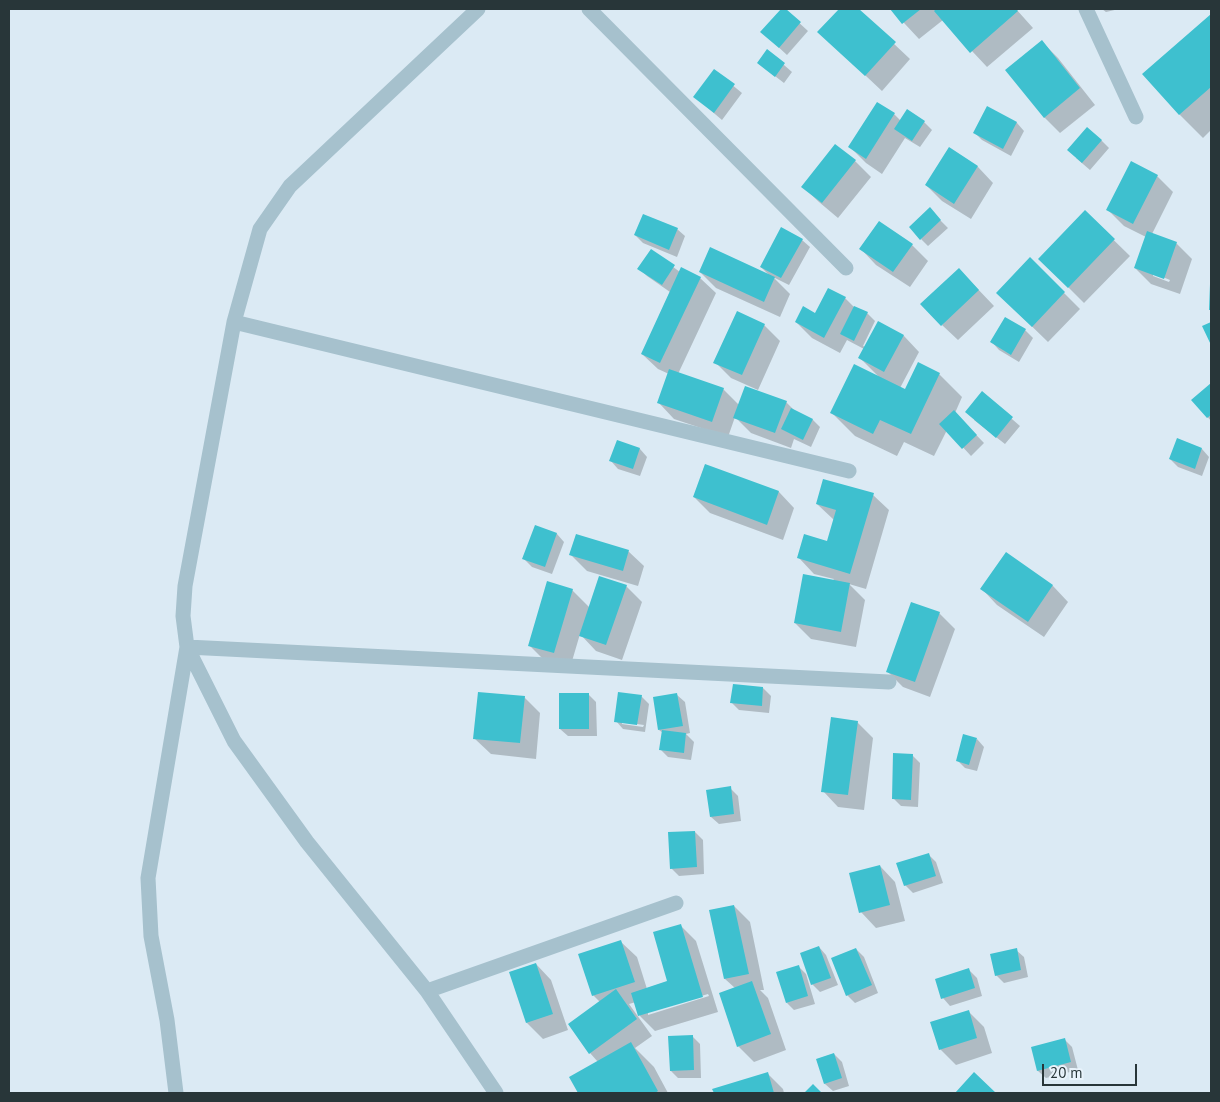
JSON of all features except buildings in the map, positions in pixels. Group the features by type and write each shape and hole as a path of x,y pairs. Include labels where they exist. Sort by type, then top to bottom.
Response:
{"street":[{"path":"176,1093 167,1020 150,936 148,878 187,647 183,616 185,586 234,322 260,229 290,186 478,9"},
{"path":"589,9 846,268"},
{"path":"1086,9 1136,117"},
{"path":"234,322 849,471"},
{"path":"187,647 890,682"},
{"path":"187,647 234,741 307,842 427,991 496,1093"},
{"path":"427,991 676,903"}]}
